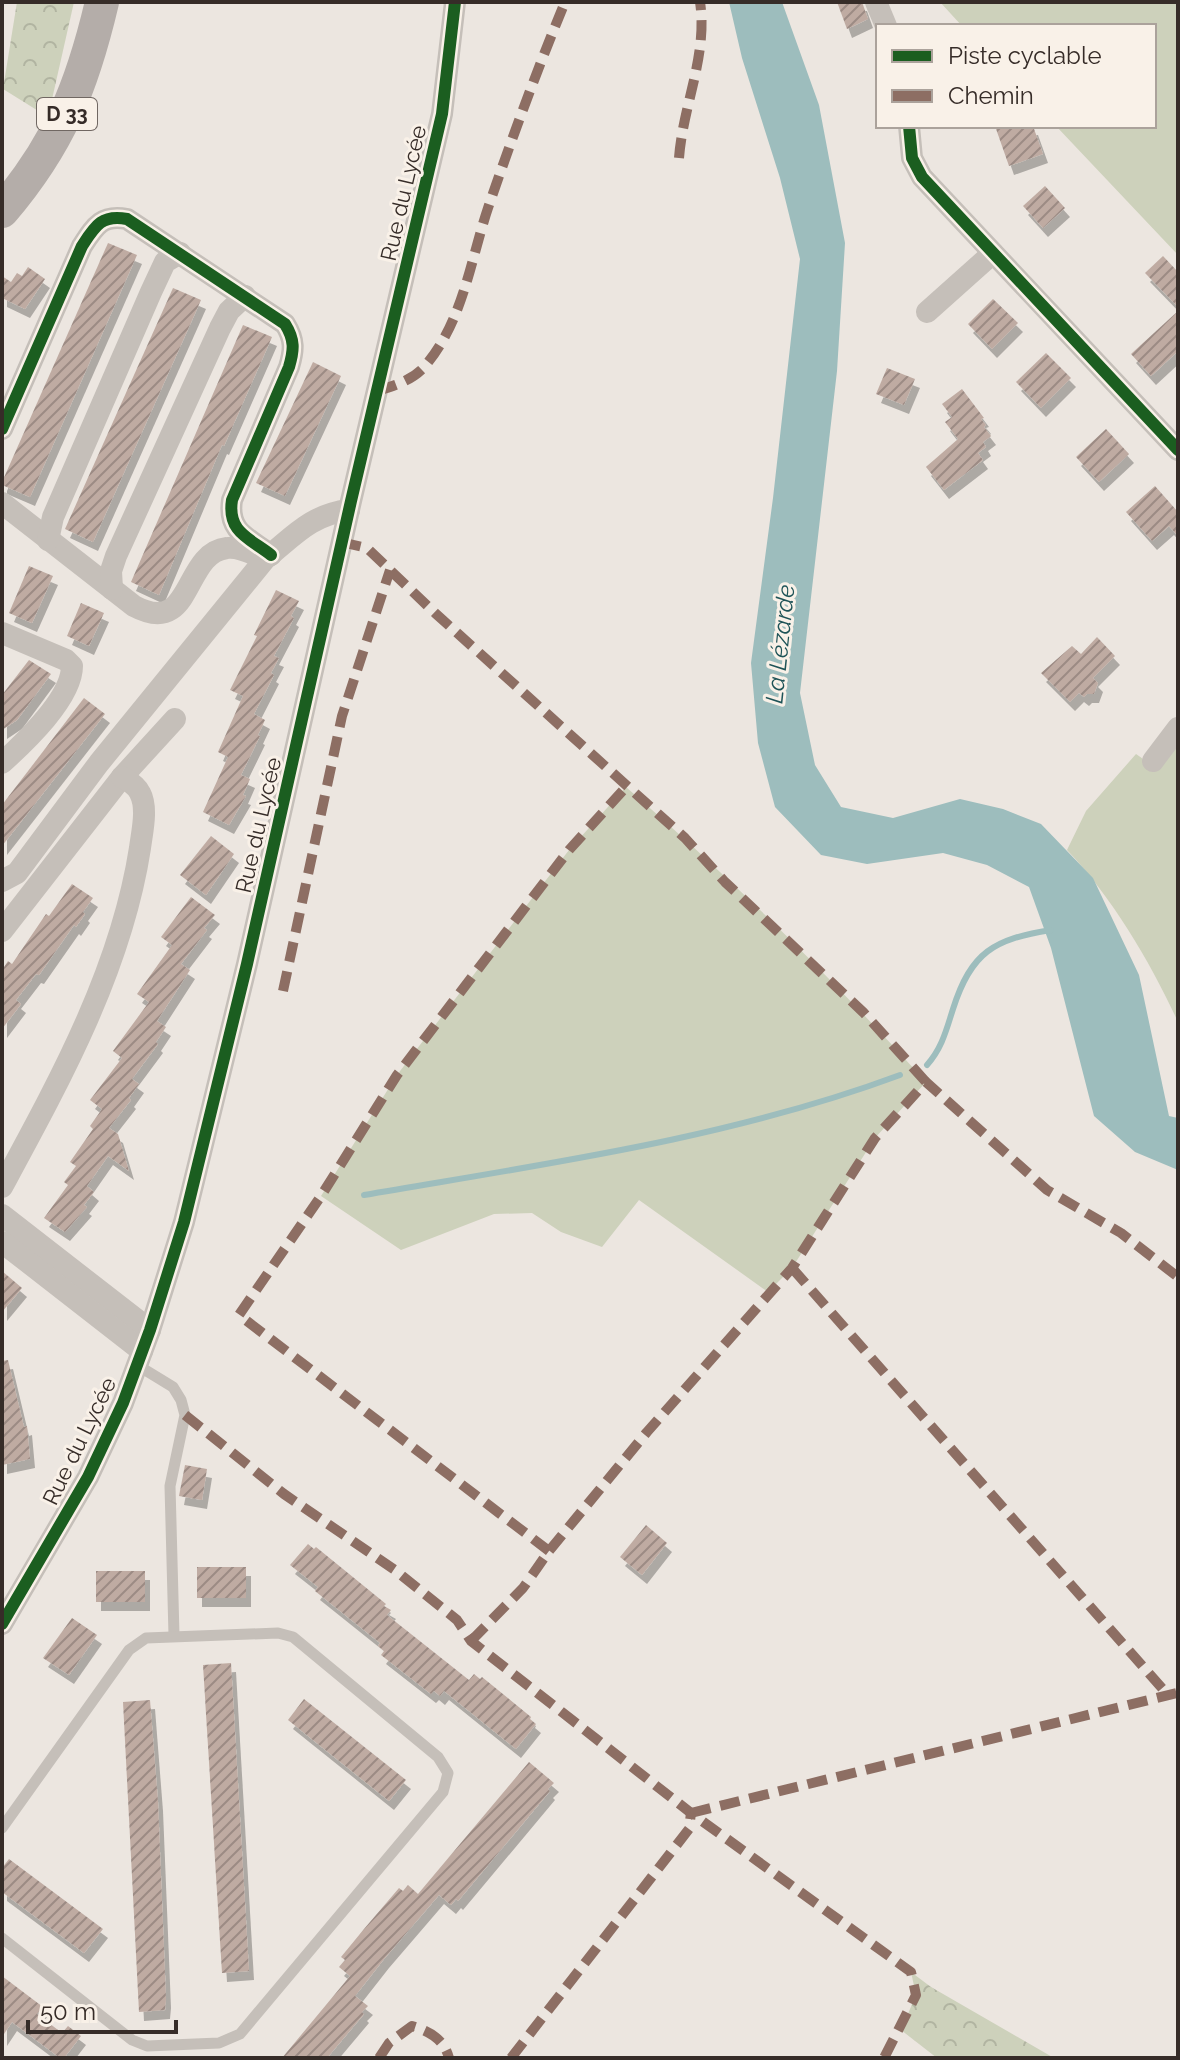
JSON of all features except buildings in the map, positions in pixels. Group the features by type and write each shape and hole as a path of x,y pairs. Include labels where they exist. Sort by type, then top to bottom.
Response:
{"main road":[{"name":"D 33","path":"2,211 29,179 63,124 90,53 102,2"}],"street":[{"name":"Rue du Lycée","path":"2,1624 88,1477 123,1403 184,1222 244,978 442,114 455,2"},
{"path":"876,2 885,24"},
{"path":"909,128 912,158 922,177 1178,450"},
{"path":"2,429 82,246 93,229 112,216 127,219 285,324 293,337 294,351 289,367 232,500 230,512 237,528 268,557"},
{"path":"48,540 53,517 151,292 165,262 180,253"},
{"path":"927,312 993,253"},
{"path":"112,589 111,571 129,525 220,328 229,311 245,296"},
{"path":"2,503 147,613 162,613 174,608 186,593 200,564 225,548 268,557"},
{"path":"2,881 17,873 99,763 268,557 295,533 326,513 349,510"},
{"path":"2,633 66,660 72,666 72,678 57,703 26,742 2,763"},
{"path":"2,931 122,777 175,719"},
{"path":"1153,761 1178,728"},
{"path":"3,1185 75,1049 103,982 122,925 137,866 144,807 141,794 122,777"},
{"path":"2,1215 143,1349"},
{"path":"2,1242 143,1349"}],"lane":[{"path":"143,1349 173,1387 185,1415 170,1486 174,1635"},
{"path":"2,1828 129,1650 146,1638 278,1633 293,1637 441,1759 448,1773 443,1792 240,2034 219,2043 147,2046 132,2040 2,1938"}],"green space":[{"path":"17,2 74,2 48,117 3,89"},
{"path":"940,2 1178,2 1178,255 1058,128 1156,128 1156,24 960,24"},
{"path":"1178,740 1178,1022 1129,932 1100,888 1067,850 1086,811 1136,754 1156,768"},
{"path":"626,787 780,930 926,1082 875,1138 792,1268 768,1292 639,1200 602,1247 561,1232 532,1213 494,1214 401,1250 321,1196 397,1075 569,850"},
{"path":"911,1972 931,1987 1054,2058 937,2058 901,2030 916,1995"}],"water":[{"name":"La Lézarde","path":"729,2 782,2 819,105 845,243 837,371 800,693 815,765 841,807 893,818 960,799 1003,809 1041,824 1093,878 1139,975 1169,1116 1178,1118 1178,1170 1135,1152 1094,1116 1051,948 1029,887 987,865 943,853 867,864 821,855 775,807 758,743 751,663 800,259"}],"waterway":[{"path":"927,1065 940,1046 960,990 977,961 1014,938 1051,930"},
{"path":"364,1195 702,1133 835,1097 900,1075"}],"marked path":[{"path":"377,391 403,382 420,371 438,349 448,330 464,290 506,156 565,2"},
{"path":"679,158 701,41 700,2"},
{"path":"341,542 367,548 685,838 725,882 864,1013 926,1082"},
{"path":"283,991 342,716 390,570"},
{"path":"549,1551 239,1315 321,1196 397,1075 569,850 626,787"},
{"path":"471,1641 523,1588 549,1551 647,1432 792,1268 875,1138 926,1082 1047,1190 1121,1233 1178,1277"},
{"path":"792,1268 1168,1695"},
{"path":"185,1415 284,1494 395,1570 457,1620 471,1641 691,1813 911,1972 916,1995 884,2058"},
{"path":"691,1813 1177,1693"},
{"path":"511,2058 689,1829 691,1813"},
{"path":"379,2058 389,2043 412,2026 435,2037 444,2046 449,2058"}],"cycle path":[{"path":"2,1624 88,1477 123,1403 184,1222 247,964 442,114 455,2"},
{"path":"909,128 912,158 922,177 1178,450"},
{"path":"2,429 82,246 100,223 111,218 127,219 285,324 291,335 293,350 289,367 232,500 231,511 236,527 271,555"}]}
